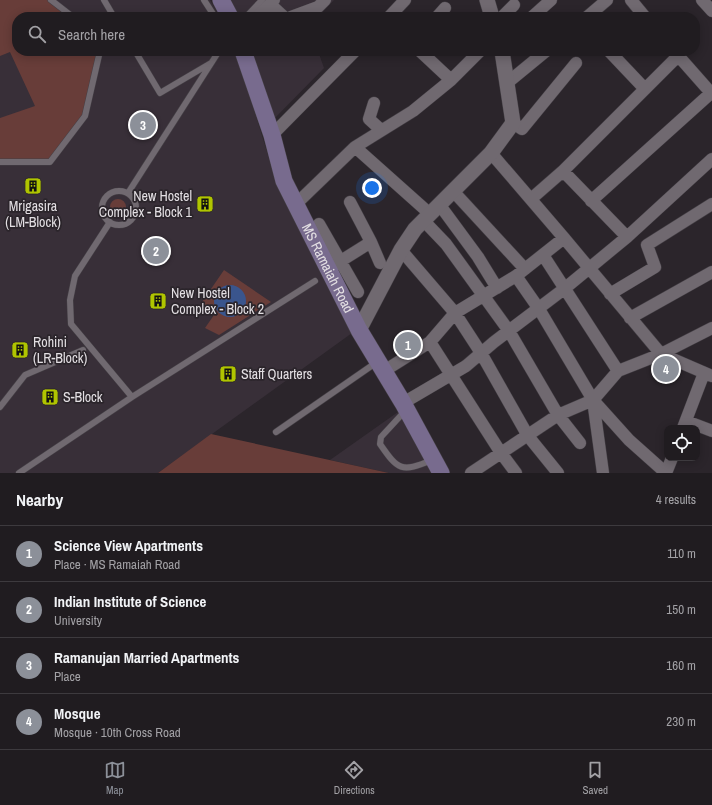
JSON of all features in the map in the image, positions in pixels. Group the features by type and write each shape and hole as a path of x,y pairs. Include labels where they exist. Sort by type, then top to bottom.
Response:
{"main road":[{"path":"221,0 227,12"},
{"name":"MS Ramaiah Road","path":"245,56 272,135 284,181 296,204 334,265 359,330 405,406 437,466"}],"street":[{"path":"304,12 318,7 325,0"},
{"path":"487,0 491,12"},
{"path":"538,12 551,0"},
{"path":"593,12 607,0"},
{"path":"631,0 641,12"},
{"path":"702,0 712,11"},
{"path":"260,12 268,1 279,12"},
{"path":"392,12 399,2"},
{"path":"507,12 514,5"},
{"path":"441,12 445,8"},
{"path":"272,135 350,56"},
{"path":"425,56 451,80"},
{"path":"296,204 355,146 413,111 451,80 475,56"},
{"path":"359,330 402,250 430,212 491,153 513,123 503,56"},
{"path":"507,83 540,56"},
{"path":"614,56 645,89"},
{"path":"531,199 563,171 645,89 674,56"},
{"path":"591,201 712,94 678,56"},
{"path":"513,123 522,129 576,63"},
{"path":"374,103 369,119 382,130"},
{"path":"355,146 430,212 478,257 497,288"},
{"path":"491,153 590,268 660,354 708,374 685,424 712,431"},
{"path":"405,406 466,366 564,289 627,237 712,159"},
{"path":"563,171 627,237"},
{"path":"453,190 521,272 539,309 593,400 630,440 666,473 671,461"},
{"path":"350,202 380,263"},
{"path":"610,294 655,267 648,246 712,204"},
{"path":"430,212 446,244 510,331 558,416 580,443"},
{"path":"319,224 334,265 358,292"},
{"path":"381,366 430,342 455,313 521,272 564,238"},
{"path":"334,265 371,242"},
{"path":"402,250 455,313 481,353 528,436 558,473"},
{"path":"542,255 618,371"},
{"path":"630,318 712,272"},
{"path":"471,473 558,416 593,400 618,371 660,354 712,328"},
{"path":"430,342 501,453 516,473"},
{"path":"593,400 604,473"}],"lane":[{"path":"51,0 67,12"},
{"path":"104,0 111,12"},
{"path":"204,0 212,12"},
{"path":"253,12 268,1"},
{"path":"0,162 50,162 86,116 99,56"},
{"path":"138,56 160,93 213,61"},
{"path":"128,193 216,56"},
{"path":"118,191 128,193 135,201 136,206 134,216 126,224 120,225 110,222 106,219 102,209 104,198 113,192 118,191"},
{"path":"110,222 74,276 70,300 71,324 132,397"},
{"path":"19,473 132,397 314,281"},
{"path":"0,407 25,374 83,350"},
{"path":"276,432 381,366"},
{"path":"405,406 381,437 380,444 394,465 402,468 437,466"}],"shaded area":[{"path":"0,0 210,0 217,12 12,12 12,56 238,56 272,168 352,333 158,473 0,473"},
{"path":"0,0 48,0 64,12 12,12 12,56 96,56 84,114 50,160 0,160 0,118 35,106 10,52 0,56"},
{"path":"227,0 334,0 323,12 233,12"},
{"path":"252,56 320,56 324,68 273,120"},
{"path":"118,199 125,204 126,207 121,214 118,215 111,210 110,207 115,200"},
{"path":"224,270 271,302 219,335 205,328 214,315 200,305"},
{"path":"398,412 433,473 389,473 330,460"},
{"path":"211,434 389,473 158,473"}],"water":[{"path":"227,285 233,285 242,289 246,301 242,313 233,317 227,317 218,313 214,304 214,298 218,289"}],"place":[{"name":"Ramanujan Married Apartments","path":"143,125"},
{"name":"Mrigasira (LM-Block)","path":"33,186"},
{"name":"New Hostel Complex - Block 1","path":"205,204"},
{"name":"Indian Institute of Science","path":"156,251"},
{"name":"New Hostel Complex - Block 2","path":"158,301"},
{"name":"Science View Apartments","path":"408,345"},
{"name":"Rohini (LR-Block)","path":"20,350"},
{"name":"Mosque","path":"666,369"},
{"name":"Staff Quarters","path":"228,374"},
{"name":"S-Block","path":"50,397"}]}
